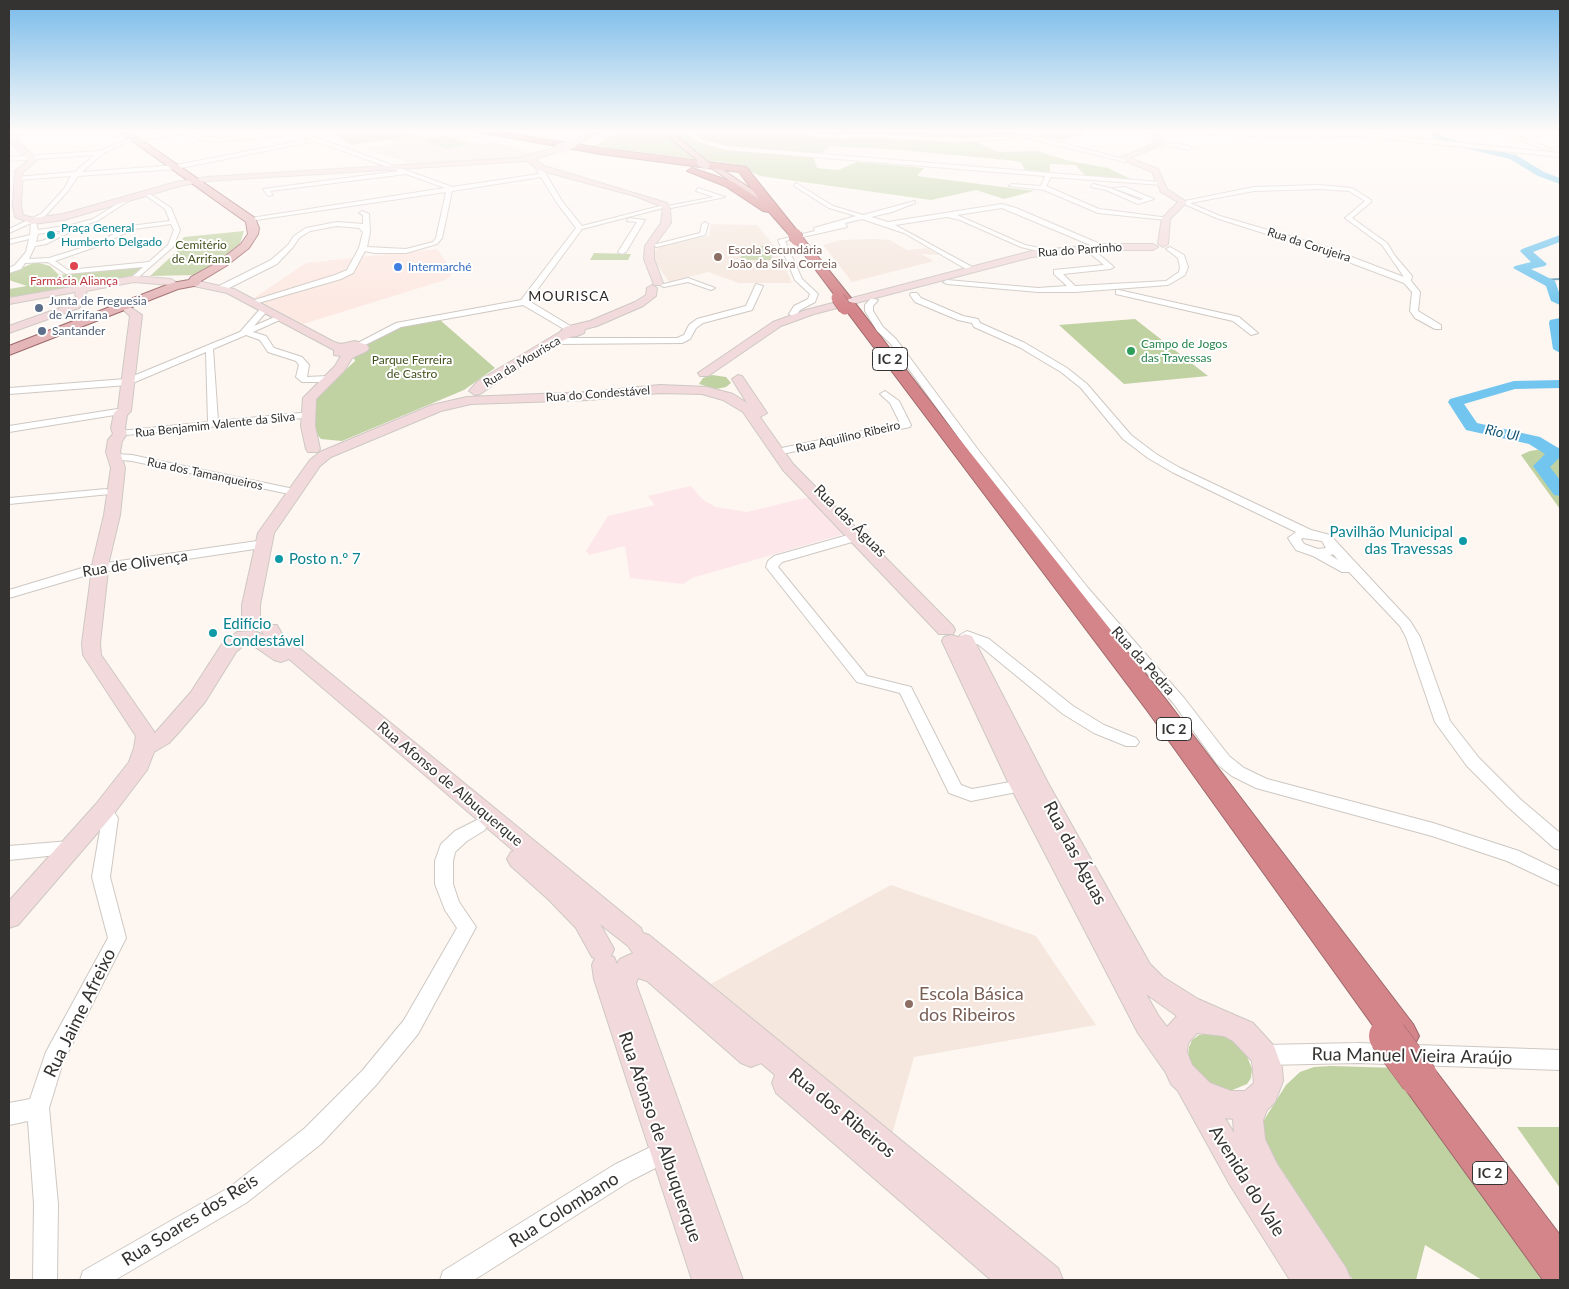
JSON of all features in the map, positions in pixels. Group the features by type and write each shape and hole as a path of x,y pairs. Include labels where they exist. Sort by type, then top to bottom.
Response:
{"highway":[{"name":"IC 2","path":"738,190 771,212 794,237"},
{"name":"IC 2","path":"758,190 846,302 1147,709 1395,1036 1560,1268"},
{"name":"IC 2","path":"1425,1078 1560,1247"}],"main road":[{"path":"9,352 126,307 174,284 194,281 222,264 245,246 253,234 254,228 251,220 209,190"},
{"path":"741,190 748,195"},
{"path":"747,190 768,204"}],"street":[{"path":"18,190 19,218 33,221 64,217 161,190"},
{"path":"9,231 33,221 50,208 64,190"},
{"path":"265,190 270,195"},
{"path":"251,220 437,190"},
{"path":"358,260 425,247 436,241 449,190"},
{"path":"552,190 580,228"},
{"path":"617,190 636,195 665,207"},
{"path":"194,281 222,288 252,302 330,346 349,349 399,325 524,302 580,228 665,207 722,197 699,190"},
{"path":"804,190 831,207 888,224 971,270"},
{"path":"1058,190 1069,198 1098,211 1166,218"},
{"path":"1109,190 1138,202 1151,199 1129,190"},
{"path":"1164,190 1183,202"},
{"path":"948,279 1038,290 1152,286 1174,279 1182,273 1183,262 1162,247 1166,218 1183,202 1248,190"},
{"path":"1350,190 1369,201 1348,218 1385,244 1392,258 1408,276 1407,280 1416,292 1414,312 1438,327"},
{"path":"1096,195 1115,192"},
{"path":"134,280 171,246 178,230 168,208 147,194"},
{"path":"1069,198 1087,196"},
{"path":"34,237 44,243 111,212 127,200"},
{"path":"796,316 793,314 797,308 812,300 814,294 799,280 781,240 821,232 816,229 890,211 914,202"},
{"name":"Rua da Corujeira","path":"1183,202 1218,216 1372,266 1407,280"},
{"path":"888,224 945,215 960,215 1002,206 1014,209 1103,247"},
{"path":"665,207 666,223 653,245 648,259 659,286 688,280 710,288"},
{"path":"252,302 338,278 350,271 358,260 366,229 366,214 362,212"},
{"path":"960,215 1024,246 1047,252"},
{"path":"619,219 642,220 622,252"},
{"path":"9,271 18,267 30,252 34,237 33,221"},
{"path":"9,242 86,223"},
{"path":"22,261 50,260 96,245 125,230 175,223"},
{"path":"222,288 274,262 291,246 296,237 305,228 337,224 360,226 366,229"},
{"path":"653,245 703,234 705,224"},
{"path":"1024,246 1032,254"},
{"name":"Rua do Parrinho","path":"698,376 776,324 796,316 846,302 877,298 897,300 914,295 932,285 971,270 1032,254 1103,247 1162,247"},
{"path":"362,248 380,252 406,251"},
{"path":"1075,290 1057,272 1110,267 1089,248"},
{"path":"358,260 380,252"},
{"path":"50,260 65,271 153,262"},
{"name":"Rua do Parrinho","path":"877,298 905,286 948,279"},
{"path":"9,301 134,280 174,284"},
{"name":"Rua da Mourisca","path":"472,396 484,384 538,349 570,334 644,305 656,296 659,286"},
{"path":"524,302 570,334 679,341 687,338 692,327 700,321 749,308 759,286"},
{"path":"905,286 914,295 1012,345 1064,378 1116,438 1140,457 1164,471 1277,524 1294,538 1300,547 1317,553 1356,573"},
{"path":"1104,288 1236,319 1254,333"},
{"path":"9,328 74,306 82,299 75,289"},
{"name":"Rua da Pedra","path":"877,298 870,304 869,311 880,329 893,341 950,416 975,453 1003,486 1082,591 1178,701 1223,760 1238,772 1262,784 1433,830 1513,856 1560,879"},
{"path":"9,918 104,810 140,765 145,742 92,655 91,642 96,568 109,469 122,445 118,428 121,412 124,411 136,315 126,307"},
{"path":"244,332 253,322 273,315"},
{"path":"9,392 128,382 244,332 273,315"},
{"path":"967,323 1022,345 1074,378 1084,386 1127,437 1152,456 1176,470 1307,533 1326,538 1356,573 1405,624 1413,637 1444,722 1472,762 1514,803 1560,843"},
{"path":"244,332 263,338 271,350 279,354 299,359 304,365 301,377 305,380 328,379"},
{"path":"206,349 210,351 213,424"},
{"path":"321,451 308,426 310,398 340,368 349,349"},
{"path":"725,358 736,377 738,383 731,389 704,391 693,385 698,376 723,372 736,377"},
{"name":"Rua do Condestável","path":"660,389 698,376"},
{"name":"Rua das Águas","path":"736,377 781,452 958,635 1037,784 1141,972 1160,989 1188,1008 1228,1024"},
{"name":"Rua do Condestável","path":"255,630 251,604 270,525 321,451 352,442 436,408 472,396 589,396 660,389 704,391"},
{"name":"Rua das Águas","path":"704,391 728,397 748,409 781,452 855,537 958,635 1021,786 1112,960 1148,1024 1182,1073"},
{"name":"Rua Aquilino Ribeiro","path":"781,452 906,425 894,401 885,394"},
{"path":"9,429 124,411"},
{"name":"Rua Benjamim Valente da Silva","path":"120,434 310,415"},
{"path":"96,568 112,515 118,468 116,457"},
{"name":"Rua dos Tamanqueiros","path":"116,457 132,458 294,492"},
{"path":"9,501 106,492"},
{"path":"1294,538 1307,533"},
{"name":"Rua das Águas","path":"855,537 778,559 774,561 772,567 862,679 906,690 955,789 971,794 1021,786"},
{"name":"Rua de Olivença","path":"9,594 96,568 264,544"},
{"path":"1317,553 1329,552 1334,548"},
{"path":"145,742 162,738 198,697 229,648 255,630"},
{"name":"Rua Afonso de Albuquerque","path":"255,630 264,642 558,893 585,921 624,954"},
{"name":"Rua Afonso de Albuquerque","path":"255,630 274,637 624,954"},
{"name":"Rua das Águas","path":"958,635 984,642 1068,710 1099,729 1131,742"},
{"name":"Rua Jaime Afreixo","path":"46,1280 46,1204 38,1108 53,1059 117,938 101,877 110,818 104,810"},
{"name":"Rua Soares dos Reis","path":"92,1280 238,1194 313,1136 369,1078 411,1027 467,927 451,905 444,884 444,861 447,849 461,836 479,825"},
{"path":"9,853 70,848"},
{"name":"Rua Afonso de Albuquerque","path":"624,954 607,979 726,1280"},
{"name":"Rua dos Ribeiros","path":"624,954 656,974 1016,1280"},
{"name":"Rua dos Ribeiros","path":"624,954 797,1076 1046,1280"},
{"path":"1200,1020 1228,1024 1243,1032 1264,1055 1269,1080 1265,1092 1257,1100 1245,1105 1230,1105 1215,1101 1200,1093 1182,1073 1174,1046 1180,1030 1189,1023 1200,1020"},
{"name":"Rua Manuel Vieira Araújo","path":"1264,1055 1358,1053 1560,1060"},
{"name":"Avenida do Vale","path":"1182,1073 1241,1174 1309,1280"},
{"name":"Avenida do Vale","path":"1257,1100 1248,1120 1250,1141 1266,1175 1334,1280"},
{"path":"9,1114 38,1108"},
{"name":"Rua Afonso de Albuquerque","path":"672,1147 709,1280"},
{"name":"Rua Colombano","path":"452,1280 622,1173 672,1147"}],"shaded area":[{"name":"Escola Secundária João da Silva Correia","path":"711,224 757,225 778,250 792,283 739,283 708,272 669,282 655,262 653,252 661,246 709,236"},
{"path":"840,240 890,240 907,250 926,248 940,255 921,254 934,261 852,282 823,245"},
{"path":"437,249 452,270 450,277 445,280 303,324 254,298 306,263"},
{"path":"691,486 702,499 715,507 747,512 809,497 844,534 692,578 683,584 630,578 625,546 589,555 586,551 608,516 655,505 648,496"},
{"name":"Escola Básica dos Ribeiros","path":"891,885 1036,936 1096,1025 914,1057 892,1134 711,984"}],"green space":[{"path":"861,190 975,190 931,200"},
{"path":"976,190 1034,191 1004,199"},
{"name":"Cemitério de Arrifana","path":"244,231 240,244 230,253 195,275 150,276 186,243 179,243 184,237"},
{"path":"743,246 773,246 771,260 740,260"},
{"path":"594,253 631,254 628,260 590,260"},
{"path":"36,262 50,266 59,275 144,266 130,277 9,298 9,289 27,286 9,280 9,273"},
{"name":"Campo de Jogos das Travessas","path":"1135,319 1208,376 1124,384 1059,325"},
{"name":"Parque Ferreira de Castro","path":"440,320 495,368 464,390 342,441 321,439 313,430 315,398 355,361 353,355 366,350 367,343 397,328"},
{"path":"712,375 726,377 731,383 726,387 716,389 699,384 703,378"},
{"path":"1554,447 1560,448 1560,509 1521,455 1530,451"},
{"path":"1208,1033 1228,1037 1245,1051 1252,1069 1251,1078 1247,1084 1230,1091 1208,1084 1192,1067 1188,1057 1192,1040 1199,1035"},
{"path":"1314,1067 1398,1068 1553,1280 1482,1280 1425,1245 1416,1280 1353,1280 1263,1141 1264,1120 1286,1085 1300,1072"},
{"path":"1517,1127 1560,1127 1560,1188"}],"waterway":[{"name":"Rio Ul","path":"1560,238 1526,251 1531,258 1541,264 1519,268 1551,284 1555,298 1560,301"},
{"path":"1543,280 1560,279"},
{"name":"Rio Ul","path":"1560,322 1555,323 1560,349"},
{"name":"Rio Ul","path":"1560,384 1541,386 1514,385 1455,402 1472,427 1534,440 1555,453 1541,466 1560,491"}],"place":[{"name":"Praça General Humberto Delgado","path":"51,235"},
{"name":"Escola Secundária João da Silva Correia","path":"718,257"},
{"name":"Farmácia Aliança","path":"74,266"},
{"name":"Intermarché","path":"398,267"},
{"name":"Junta de Freguesia de Arrifana","path":"39,308"},
{"name":"Santander","path":"42,331"},
{"name":"Campo de Jogos das Travessas","path":"1131,351"},
{"name":"Pavilhão Municipal das Travessas","path":"1463,541"},
{"name":"Posto n.º 7","path":"279,559"},
{"name":"Edifício Condestável","path":"213,633"},
{"name":"Escola Básica dos Ribeiros","path":"909,1004"}],"district":[{"name":"MOURISCA","path":"569,296"}]}
